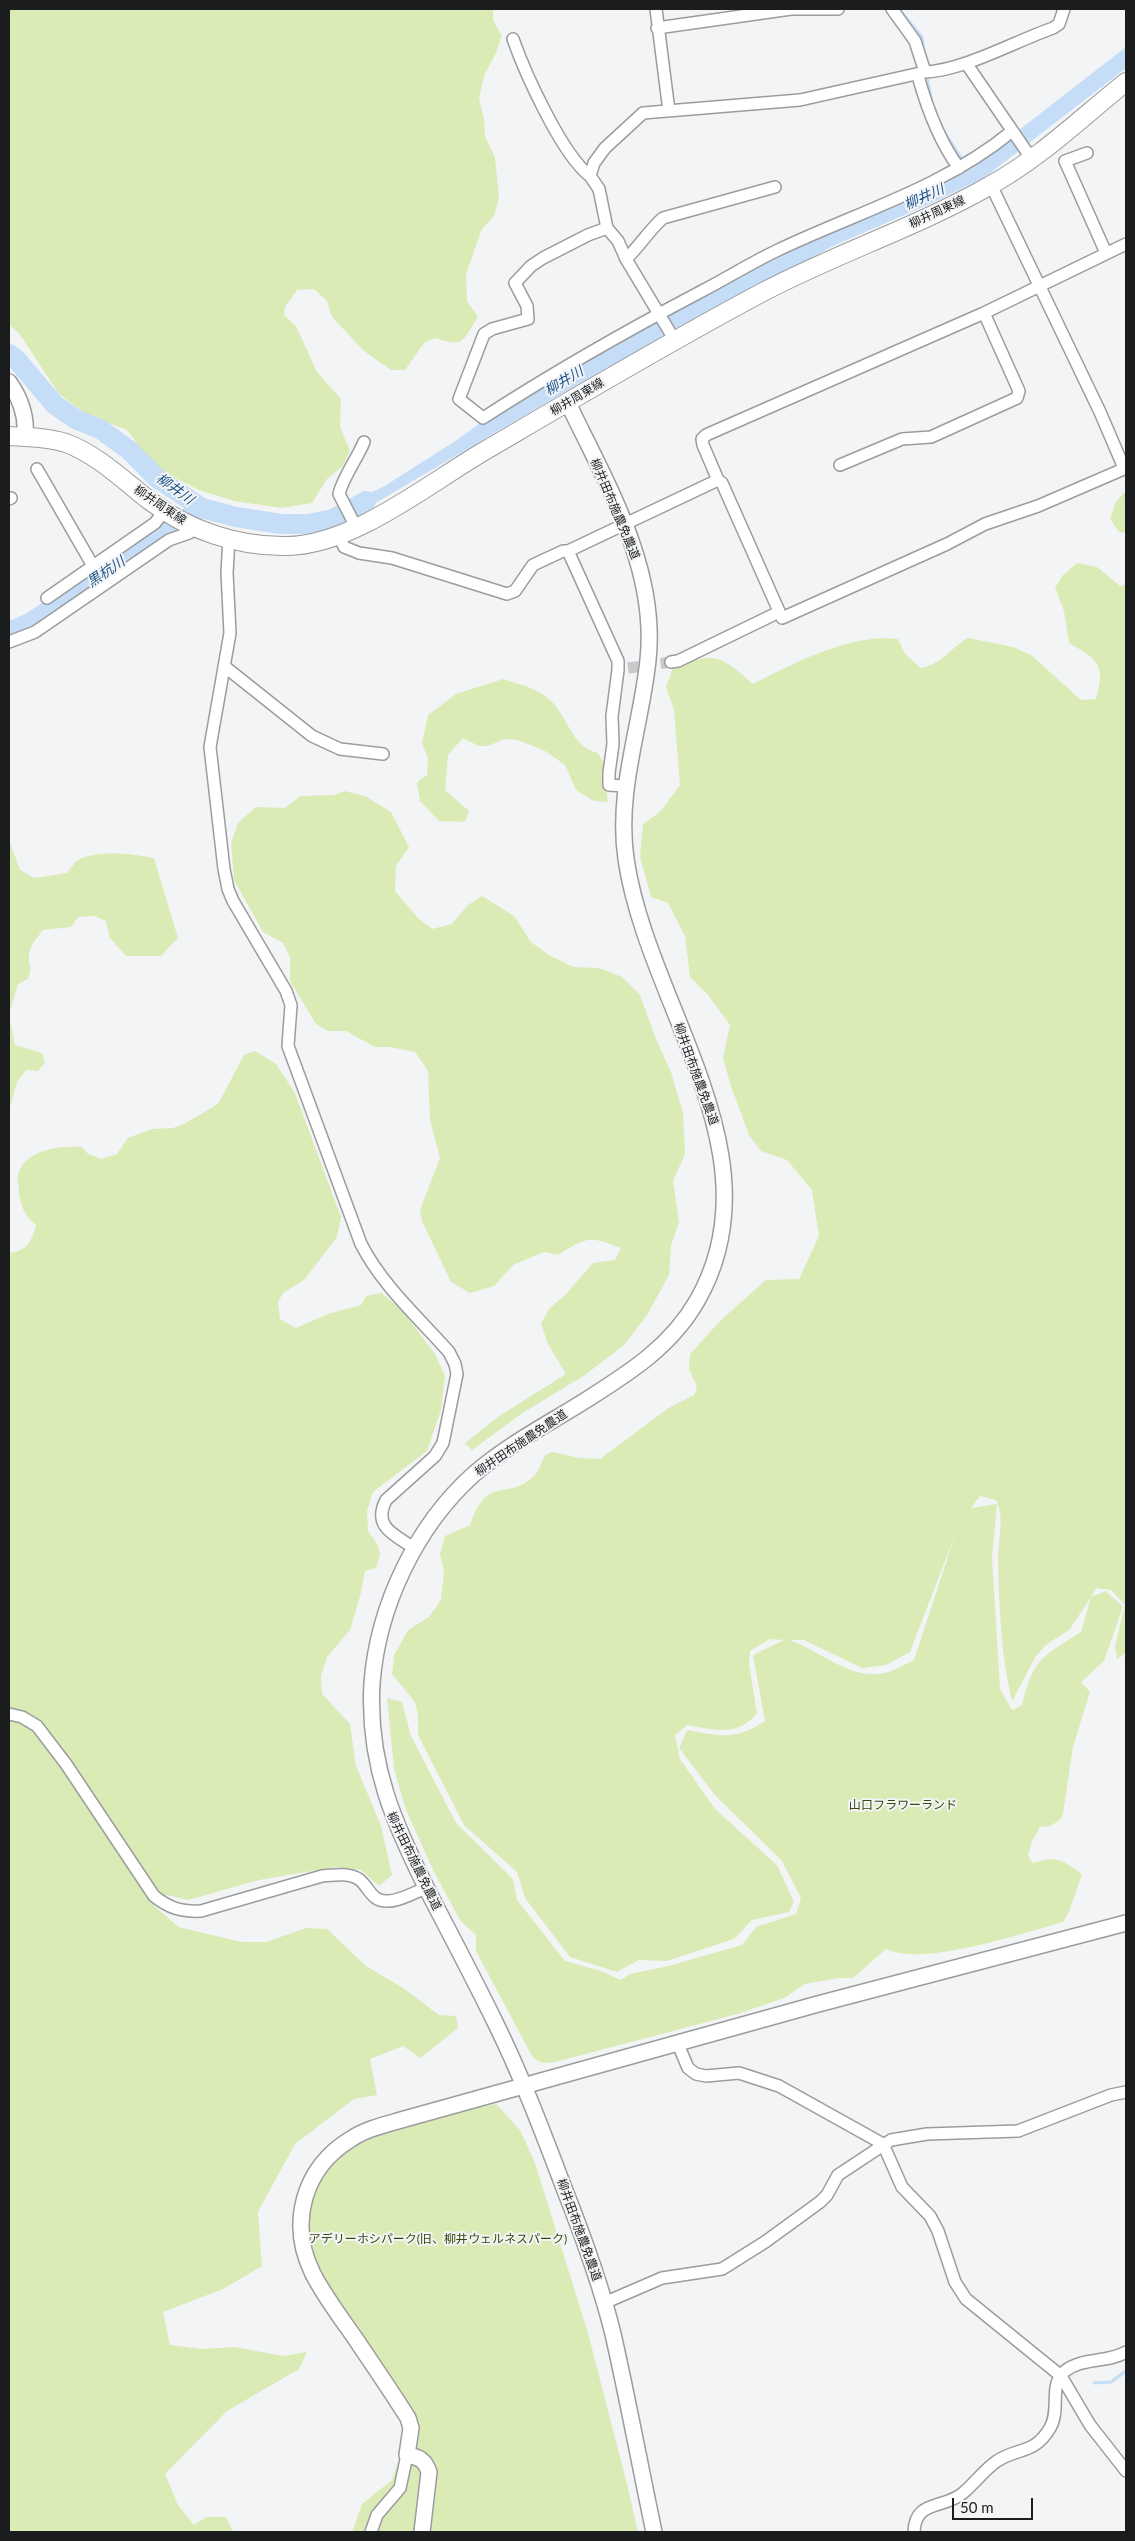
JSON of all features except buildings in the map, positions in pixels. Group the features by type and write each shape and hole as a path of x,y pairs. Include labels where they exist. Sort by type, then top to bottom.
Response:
{"main road":[{"name":"柳井周東線","path":"17,436 63,442 84,451 169,514 193,527 260,545 288,546 339,535 355,524 398,505 483,452 568,403 673,337 806,269 919,220 991,185 1126,82"}],"street":[{"path":"656,9 669,111"},
{"path":"657,28 791,9 838,9"},
{"path":"892,9 916,42 925,102 940,135 949,154 964,165"},
{"path":"590,176 594,163 605,148 643,113 800,100 947,70 1053,28 1059,24 1064,9"},
{"path":"513,39 534,90 547,114 576,160 599,189 608,228 618,241 626,259 673,337"},
{"path":"966,63 1028,155"},
{"path":"608,228 588,235 537,262 515,283 527,306 528,318 492,329 484,334 459,399 483,418 536,384 774,252 939,179 1012,133"},
{"path":"1087,153 1065,161 1106,253"},
{"path":"991,185 1039,287 1100,412 1125,468 1038,506 985,524 947,544 782,618 722,483 718,480 702,439 706,435 984,313 1039,287 1126,244"},
{"path":"626,259 642,244 649,230 663,218 776,187"},
{"path":"840,465 902,439 931,437 1017,398 1019,391 984,313"},
{"path":"9,382 23,408 27,421 17,436"},
{"name":"柳井田布施農免農道","path":"568,403 624,524 635,551 644,583 649,631 649,654 644,695 625,786 623,823 625,853 631,886 659,973 702,1086 723,1158 726,1202 717,1256 699,1298 687,1318 664,1345 621,1378 517,1443 474,1474 431,1524 414,1548 389,1600 380,1630 374,1660 371,1710 373,1741 382,1786 400,1836 498,2029 523,2086 563,2185 604,2303 613,2334 654,2532"},
{"path":"355,524 339,494 342,483 354,465 364,442"},
{"path":"37,469 93,566"},
{"path":"339,535 344,547 359,553 392,558 508,594 515,591 533,565 563,551 568,551 718,480"},
{"path":"48,598 169,514"},
{"path":"9,642 35,632 169,540 188,533 193,527"},
{"path":"229,538 227,573 230,633 210,747 228,889 286,991 291,1005 288,1046 361,1244 370,1262 384,1280 444,1346 455,1364 456,1386 443,1443 435,1456 386,1500 382,1509 380,1519 384,1526 414,1548"},
{"path":"568,551 623,669 616,677 609,785 625,786"},
{"path":"671,662 678,661 779,612"},
{"path":"224,666 312,736 340,749 383,754"},
{"path":"9,1714 22,1717 37,1726 66,1764 154,1896 167,1906 186,1912 201,1911 322,1876 338,1874 360,1880 374,1897 384,1902 392,1901 426,1888"},
{"path":"371,2532 377,2515 400,2488 411,2428 408,2418 328,2299 313,2274 304,2251 300,2224 304,2196 310,2182 326,2158 352,2138 401,2120 818,2004 1126,1923"},
{"path":"678,2044 688,2068 696,2074 706,2076 739,2073 779,2086 883,2144 902,2187 930,2216 938,2231 955,2282 966,2299 1061,2376 1090,2425 1126,2471"},
{"path":"604,2303 662,2278 713,2271 734,2263 820,2202 827,2195 838,2175 891,2140 927,2134 1018,2131 1111,2095 1126,2092"},
{"path":"914,2532 917,2517 926,2508 964,2492 970,2483 1003,2458 1036,2446 1055,2418 1054,2396 1061,2376 1077,2365 1110,2360 1126,2352"},
{"path":"407,2455 419,2458 427,2465 429,2472 422,2532"}],"green space":[{"path":"9,9 493,9 493,20 502,36 496,53 484,76 479,99 484,119 485,136 495,158 499,198 494,216 482,229 466,274 467,301 478,317 465,337 458,342 435,338 424,343 405,370 391,370 364,351 332,317 327,301 314,289 297,290 285,307 284,315 296,326 317,372 341,399 340,427 350,450 343,466 327,479 312,503 282,508 234,501 199,490 154,467 127,430 87,415 59,394 19,333 9,325"},
{"path":"1126,491 1126,533 1119,532 1110,519 1116,501"},
{"name":"山口フラワーランド","path":"1077,563 1097,567 1120,586 1126,585 1126,1652 1117,1659 1115,1646 1125,1605 1111,1590 1096,1588 1091,1597 1106,1591 1123,1607 1104,1661 1081,1682 1090,1692 1073,1747 1063,1814 1060,1820 1050,1826 1040,1827 1032,1841 1028,1856 1033,1863 1048,1859 1059,1860 1082,1874 1069,1912 1063,1922 973,1946 924,1954 903,1953 886,1949 853,1978 838,1978 805,1984 784,1998 741,2013 555,2062 542,2063 533,2058 476,1951 476,1935 460,1920 434,1872 406,1810 394,1769 387,1698 402,1702 411,1736 456,1823 513,1879 517,1900 565,1961 601,1971 621,1980 630,1974 668,1966 742,1945 756,1927 796,1914 801,1898 782,1861 715,1795 679,1748 687,1730 718,1735 736,1734 745,1732 765,1721 753,1655 784,1640 770,1639 750,1651 749,1664 757,1713 750,1721 734,1729 725,1730 687,1725 675,1735 680,1759 715,1809 777,1865 794,1902 789,1912 752,1920 734,1939 667,1961 639,1960 617,1972 570,1957 525,1898 517,1872 464,1825 418,1735 418,1715 415,1702 392,1674 394,1655 408,1630 429,1617 441,1600 444,1571 440,1554 445,1536 470,1525 477,1509 484,1499 491,1494 515,1487 534,1476 545,1455 553,1452 579,1458 600,1459 667,1409 694,1395 697,1387 689,1369 690,1354 721,1320 766,1280 799,1279 819,1236 812,1190 787,1160 761,1151 749,1135 723,1058 730,1025 708,995 690,977 685,936 668,903 651,897 640,857 643,824 660,812 680,785 674,710 666,687 673,668 699,659 708,658 724,662 753,684 786,667 842,645 880,638 898,639 905,654 921,668 940,660 968,638 1013,647 1031,655 1081,700 1096,699 1100,678 1097,664 1087,654 1069,643 1064,611 1055,588 1062,576","holes":["980,1496 996,1500 999,1507 1000,1613 1005,1667 1012,1701 1036,1656 1046,1645 1070,1629 1091,1597 1081,1632 1041,1660 1035,1668 1022,1705 1012,1710 1000,1689 992,1557 997,1504 971,1508","955,1535 914,1660 885,1673 860,1673 836,1664 790,1640 804,1640 862,1668 886,1665 910,1652"]},
{"path":"503,679 529,688 547,697 558,709 576,738 589,749 598,753 603,762 608,802 594,801 576,790 565,765 545,751 518,740 504,739 488,746 479,746 463,738 448,755 445,790 469,811 465,822 439,821 420,801 417,782 427,775 428,759 422,743 428,715 456,694"},
{"path":"344,791 365,796 391,812 409,847 396,866 395,891 419,919 432,929 452,924 468,905 482,896 514,916 531,942 549,955 573,967 599,968 622,977 640,995 656,1039 671,1072 683,1113 685,1154 673,1181 679,1223 671,1245 669,1275 647,1315 624,1345 585,1375 521,1414 472,1450 465,1443 499,1416 566,1374 548,1344 541,1324 549,1309 566,1294 593,1263 615,1260 621,1248 602,1241 588,1240 575,1244 558,1255 544,1252 513,1265 494,1286 470,1293 451,1282 422,1221 420,1210 440,1158 430,1120 428,1071 415,1052 390,1047 375,1047 346,1031 328,1031 316,1024 290,981 290,957 283,943 263,932 234,880 231,843 238,823 256,807 285,808 300,796 334,795"},
{"path":"9,840 20,870 34,878 67,873 77,861 94,855 126,854 154,858 178,938 161,956 126,956 110,938 106,921 95,916 78,917 71,927 43,930 31,948 28,979 18,984 9,1015"},
{"path":"9,1015 15,1045 42,1053 45,1063 38,1071 26,1070 17,1082 9,1111"},
{"path":"255,1051 276,1064 295,1093 341,1217 337,1237 304,1280 283,1293 278,1302 280,1319 296,1328 328,1314 361,1305 366,1296 381,1293 401,1309 435,1354 445,1376 441,1410 427,1451 373,1492 367,1511 368,1531 378,1545 380,1555 376,1568 365,1571 361,1593 350,1630 327,1657 321,1676 322,1694 350,1724 356,1766 381,1826 392,1875 379,1886 361,1870 335,1867 259,1880 188,1900 167,1895 154,1906 179,1927 241,1942 266,1942 306,1928 327,1929 366,1966 403,1988 439,2015 456,2016 458,2028 420,2058 403,2046 370,2059 377,2095 354,2099 295,2144 258,2212 262,2266 223,2289 163,2312 170,2345 202,2349 235,2347 283,2356 307,2352 299,2369 227,2411 165,2474 178,2505 194,2525 206,2517 226,2517 233,2532 9,2532 9,1253 20,1250 28,1244 33,1236 36,1225 26,1214 22,1206 18,1175 22,1166 28,1160 35,1154 44,1151 64,1147 82,1147 88,1154 101,1159 117,1154 128,1138 152,1129 173,1128 184,1124 218,1104 244,1055"},
{"name":"アデリーホシパーク(旧、柳井ウェルネスパーク)","path":"496,2104 520,2130 535,2163 588,2333 638,2532 352,2532 362,2504 392,2480 406,2436 416,2420 379,2359 325,2281 315,2262 309,2240 308,2227 311,2202 315,2189 320,2177 335,2157 372,2138 424,2120"}],"water":[{"path":"1126,47 1126,68 985,177 932,203 833,246 554,398 355,515 349,502 383,487 457,440 483,421 604,350 775,258 974,165"}],"waterway":[{"path":"899,9 922,37 924,52"},
{"path":"927,77 932,103"},
{"path":"943,130 964,162"},
{"name":"柳井川","path":"9,354 16,359 55,405 77,420 100,429 129,450 158,479 202,508 236,517 281,524 309,524 333,519 366,501"},
{"name":"黒杭川","path":"9,632 30,623 196,512"},
{"path":"1094,2383 1111,2382 1126,2371"}],"tunnel":[{"path":"628,668 671,662"}]}
